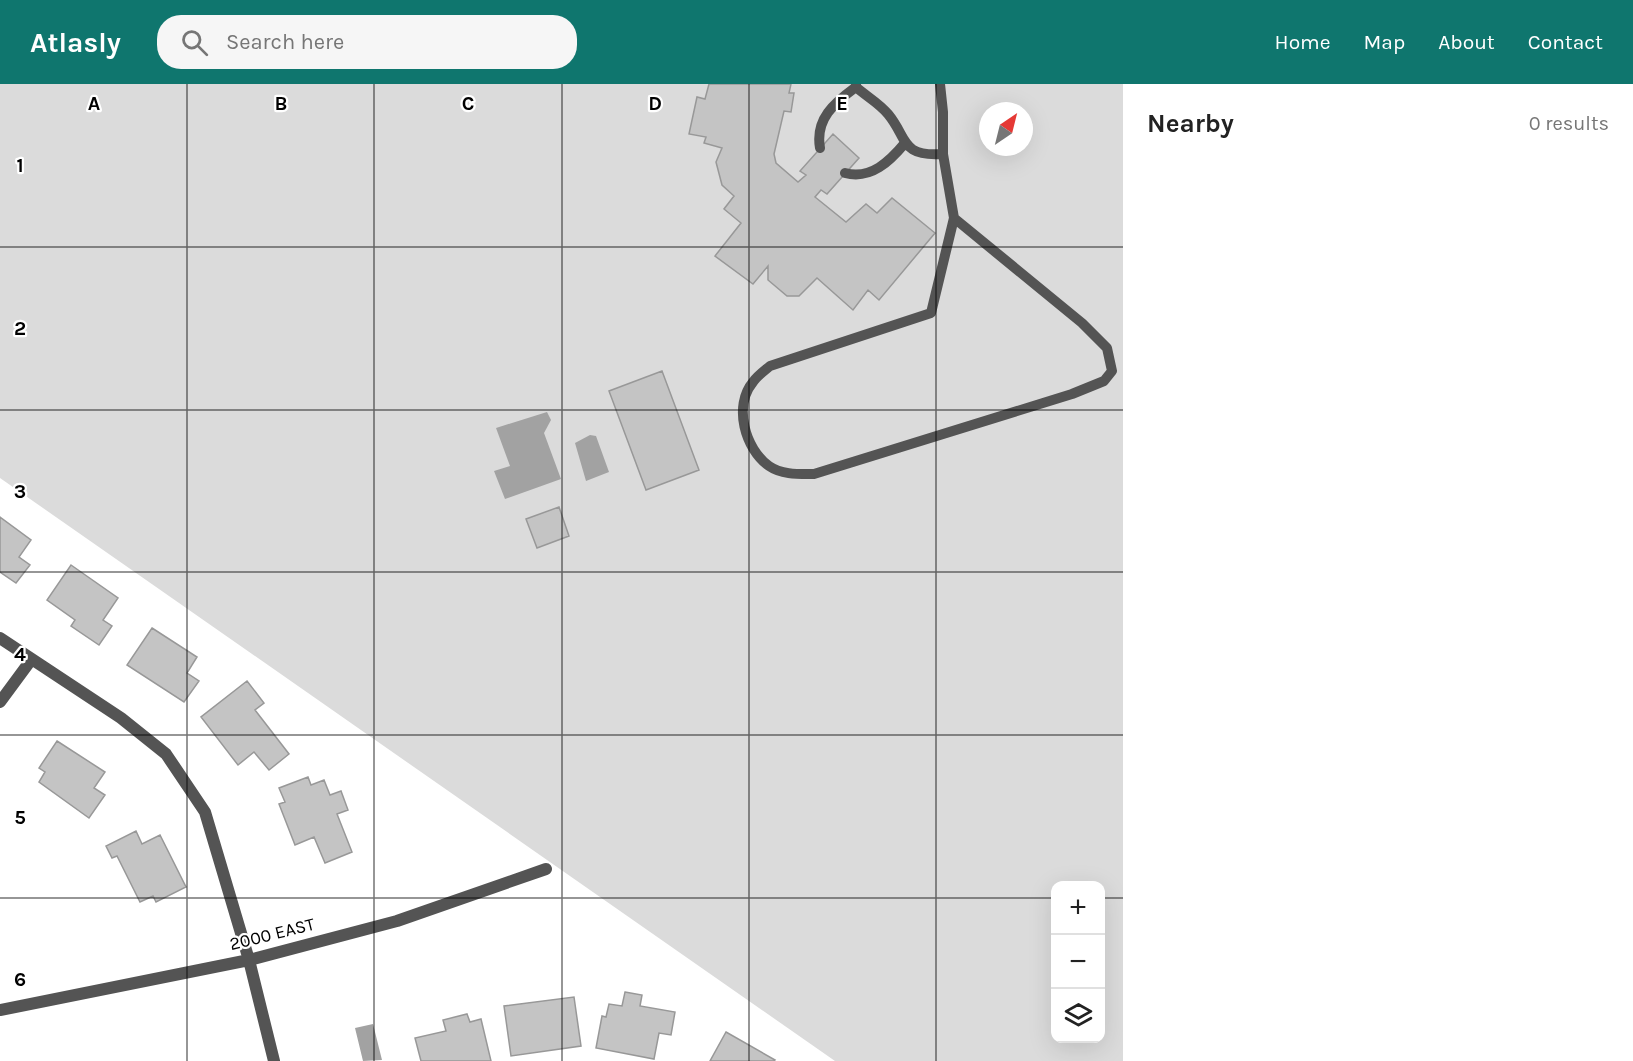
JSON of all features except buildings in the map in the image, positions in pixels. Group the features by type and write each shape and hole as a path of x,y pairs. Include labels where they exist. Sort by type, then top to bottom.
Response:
{"street":[{"path":"0,638 122,718 165,754 205,812 249,960 274,1061"},
{"path":"0,702 31,660"},
{"name":"2000 EAST","path":"0,1010 249,960 397,921 546,869"}],"lane":[{"path":"940,84 943,112 942,154 954,218 931,313 770,366 752,383 742,417 754,453 770,467 791,474 814,474 1072,394 1104,381 1112,371 1107,348 1082,323 954,218"},
{"path":"820,148 818,136 828,110 856,86 890,116 905,143 927,155 942,154"},
{"path":"845,173 855,176 881,167 905,143"}],"shaded area":[{"path":"0,84 1123,84 1123,1061 835,1061 0,478"},
{"path":"547,412 551,420 544,433 561,479 505,499 494,471 510,466 496,428"},
{"path":"590,435 596,436 609,472 586,481 575,443"},
{"path":"373,1024 382,1060 363,1061 355,1028"}]}
